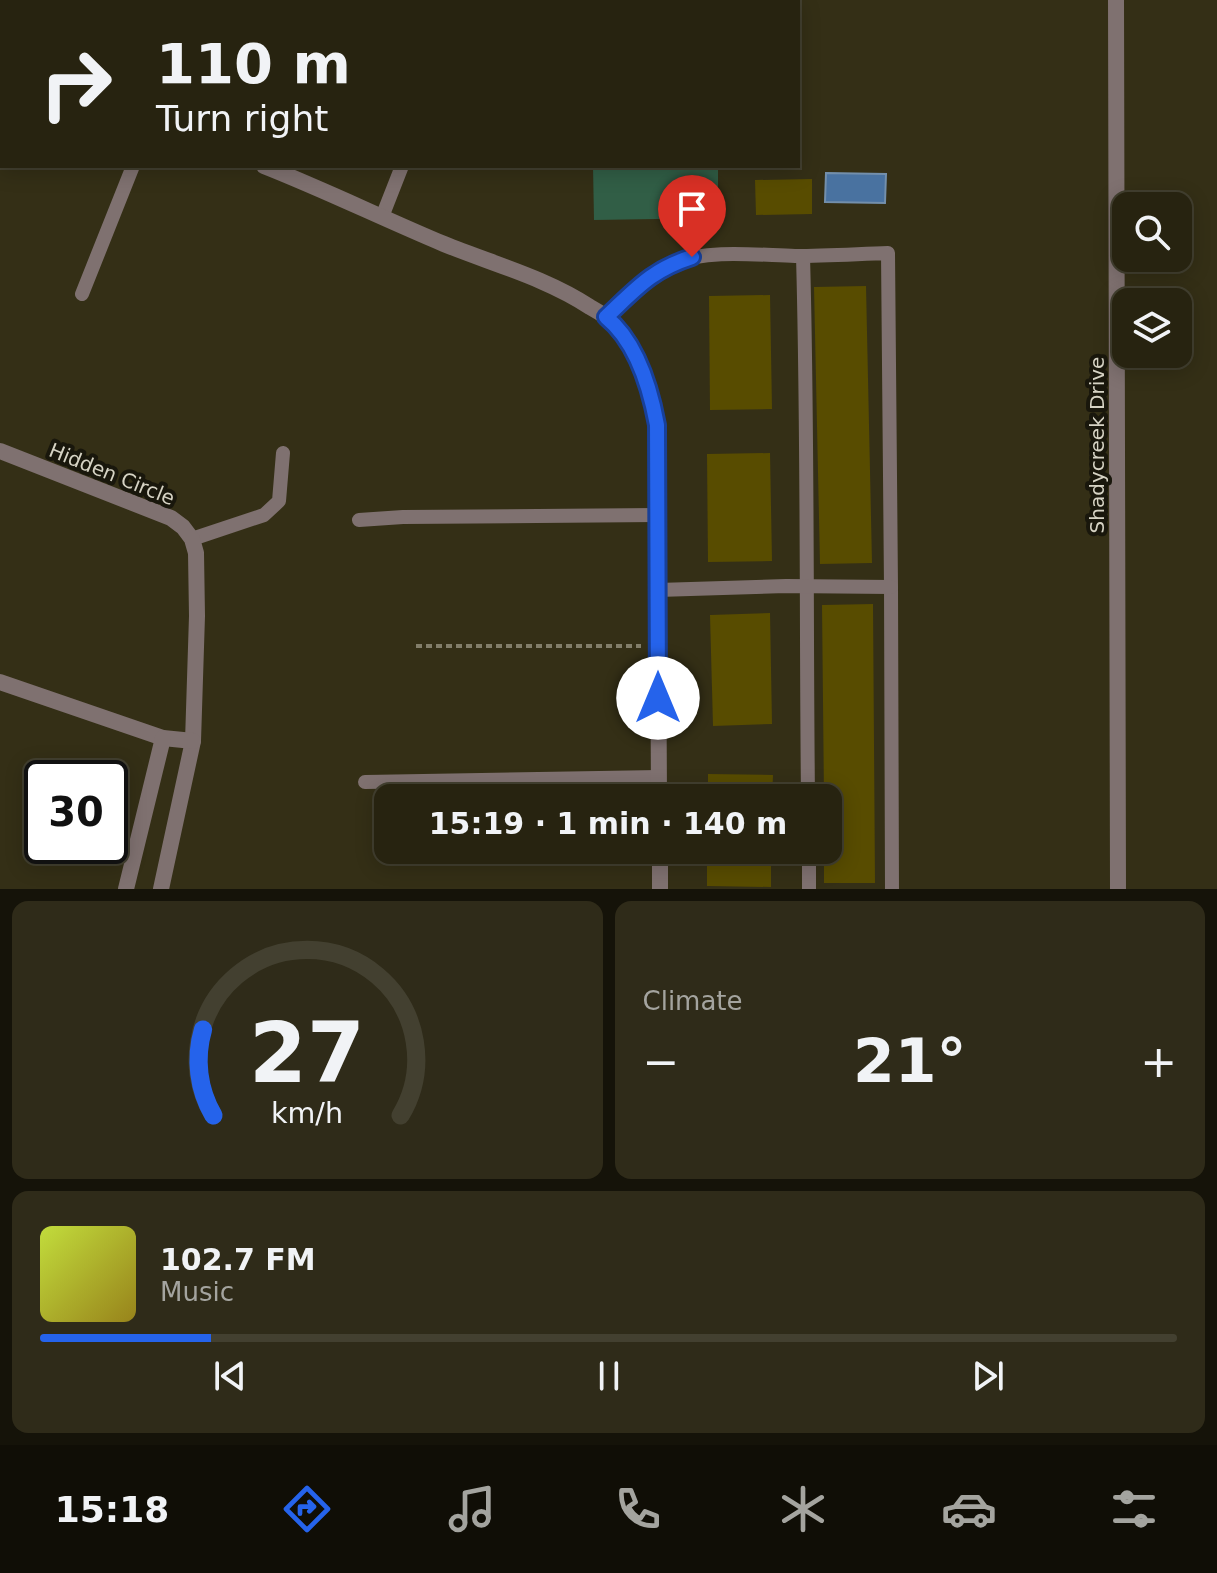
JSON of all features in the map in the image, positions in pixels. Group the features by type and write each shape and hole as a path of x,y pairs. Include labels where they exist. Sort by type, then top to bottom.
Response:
{"street":[{"name":"Shadycreek Drive","path":"1116,0 1118,889"},
{"path":"269,168 577,298 614,323 626,340 641,367 657,425 659,784"},
{"name":"Hidden Circle","path":"0,451 171,518 192,539"},
{"path":"161,889 193,741 197,616 196,553 192,539"},
{"path":"0,682 163,738 193,741"},
{"path":"126,889 163,738"},
{"path":"660,864 660,889"}],"lane":[{"path":"82,294 132,168"},
{"path":"382,217 401,168"},
{"path":"606,317 652,274 692,257 888,253 892,889"},
{"path":"803,256 807,405 808,784"},
{"path":"192,539 264,515 279,501 283,453"},
{"path":"359,520 657,515"},
{"path":"658,590 891,587"},
{"path":"365,782 659,777"},
{"path":"809,864 809,889"}],"path":[{"path":"416,646 658,646"}],"green space":[{"path":"593,168 718,168 718,218 594,220"}],"water":[{"path":"826,173 886,174 885,203 825,202"}],"building":[{"path":"812,179 812,214 756,215 755,180"},
{"path":"866,286 872,563 820,564 814,287"},
{"path":"770,295 772,409 710,410 709,296"},
{"path":"770,453 772,561 708,562 707,454"},
{"path":"873,604 875,883 824,883 824,864 842,864 842,784 824,784 822,605"},
{"path":"770,613 772,724 713,726 710,615"},
{"path":"708,774 773,775 773,784 708,784"},
{"path":"707,864 771,864 771,887 707,886"}],"route":[{"path":"658,698 657,425 641,367 626,340 606,317 652,274 692,257"}]}
